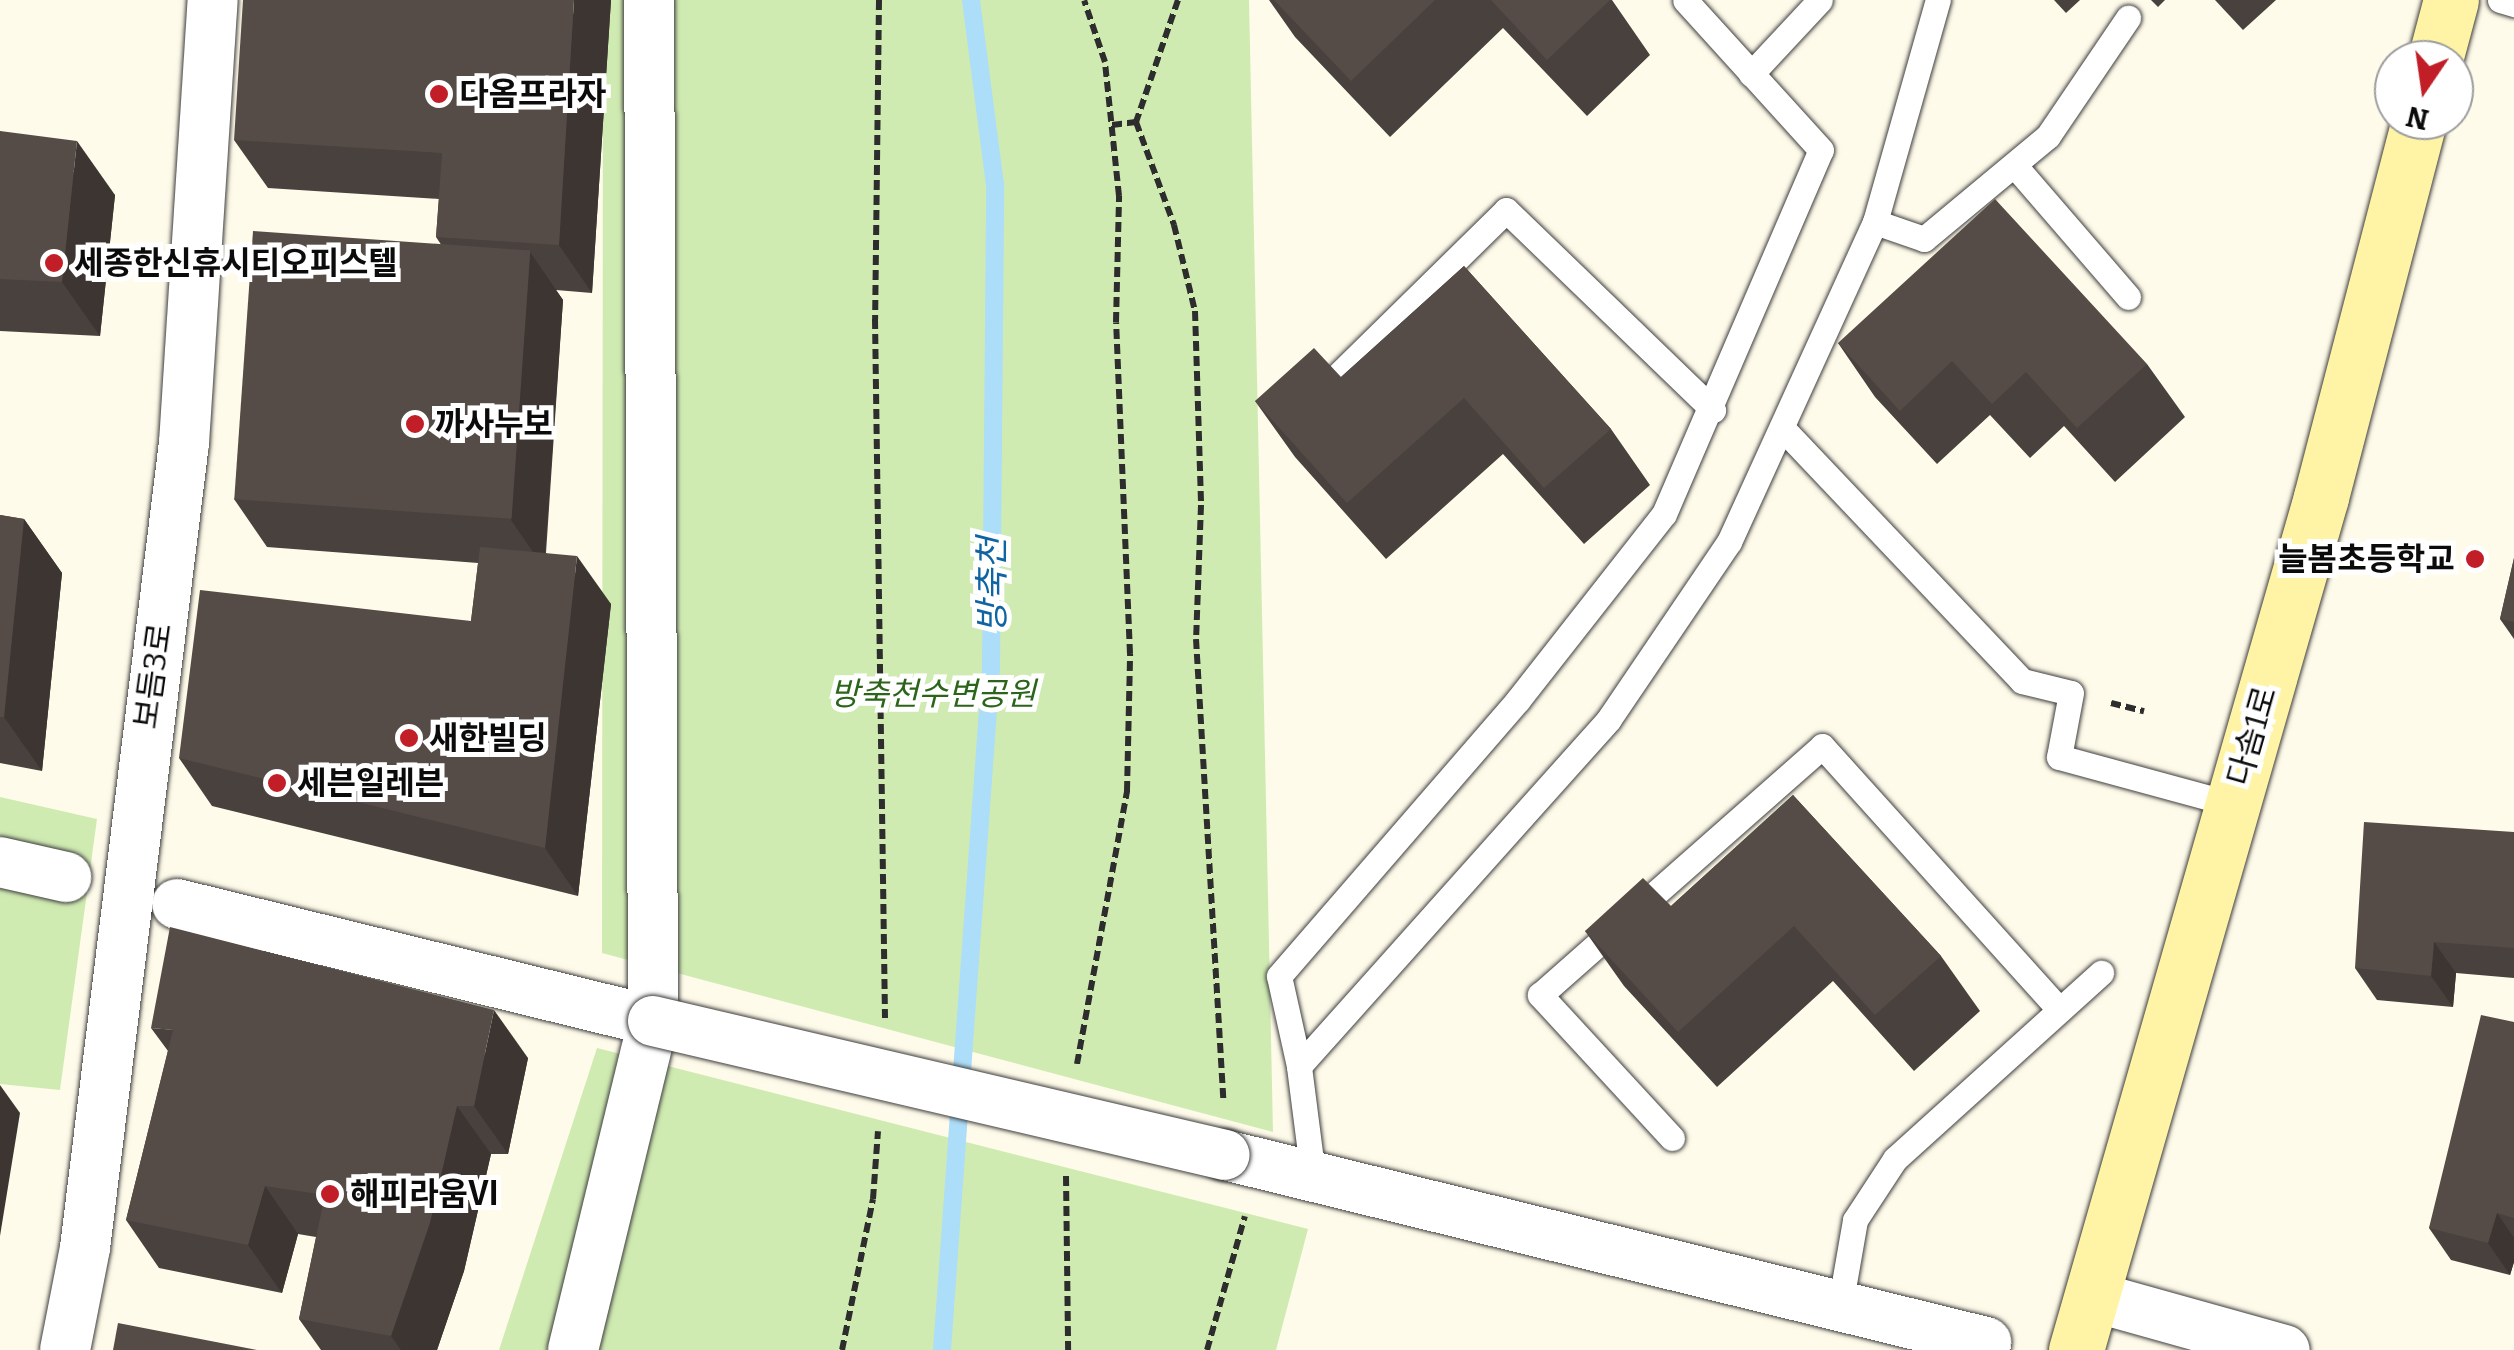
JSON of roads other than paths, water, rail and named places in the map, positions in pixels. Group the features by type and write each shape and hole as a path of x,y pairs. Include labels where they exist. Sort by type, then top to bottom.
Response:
{"street":[{"name":"보듬3로","path":"66,1350 85,1248 184,444 214,0"},
{"path":"572,1350 654,1020 648,0"},
{"path":"2440,40 2450,0"},
{"name":"다솜1로","path":"2076,1350 2232,804 2415,140"},
{"path":"0,862 66,877"},
{"path":"176,904 1242,1158 1986,1342"},
{"path":"2092,1296 2285,1350"}],"lane":[{"path":"1313,1176 1299,1066 1279,976 1518,700 1664,514 1714,410 1821,150 1685,0"},
{"path":"1751,74 1820,0"},
{"path":"1299,1066 1609,719 1729,542 1784,430 1876,222 1938,0"},
{"path":"2500,0 2514,4"},
{"path":"1876,222 1924,239 2048,136 2128,18"},
{"path":"2014,166 2128,297"},
{"path":"1308,405 1506,210 1714,410"},
{"path":"1784,430 2022,681 2071,693 2059,757 2232,804"},
{"path":"1672,1138 1540,995 1822,746 2060,1010"},
{"path":"1840,1306 1855,1220 1895,1159 2101,973"}],"waterway":[{"name":"방축천","path":"942,1350 991,668 995,185 971,0"}],"place":[{"name":"다옴프라자","path":"439,94"},
{"name":"세종한신휴시티오피스텔","path":"54,263"},
{"name":"까사누보","path":"415,424"},
{"name":"늘봄초등학교","path":"2475,559"},
{"name":"새한빌딩","path":"409,738"},
{"name":"세븐일레븐","path":"277,783"},
{"name":"해피라움Ⅵ","path":"330,1194"}],"park label":[{"name":"방축천수변공원","path":"933,694"}]}
